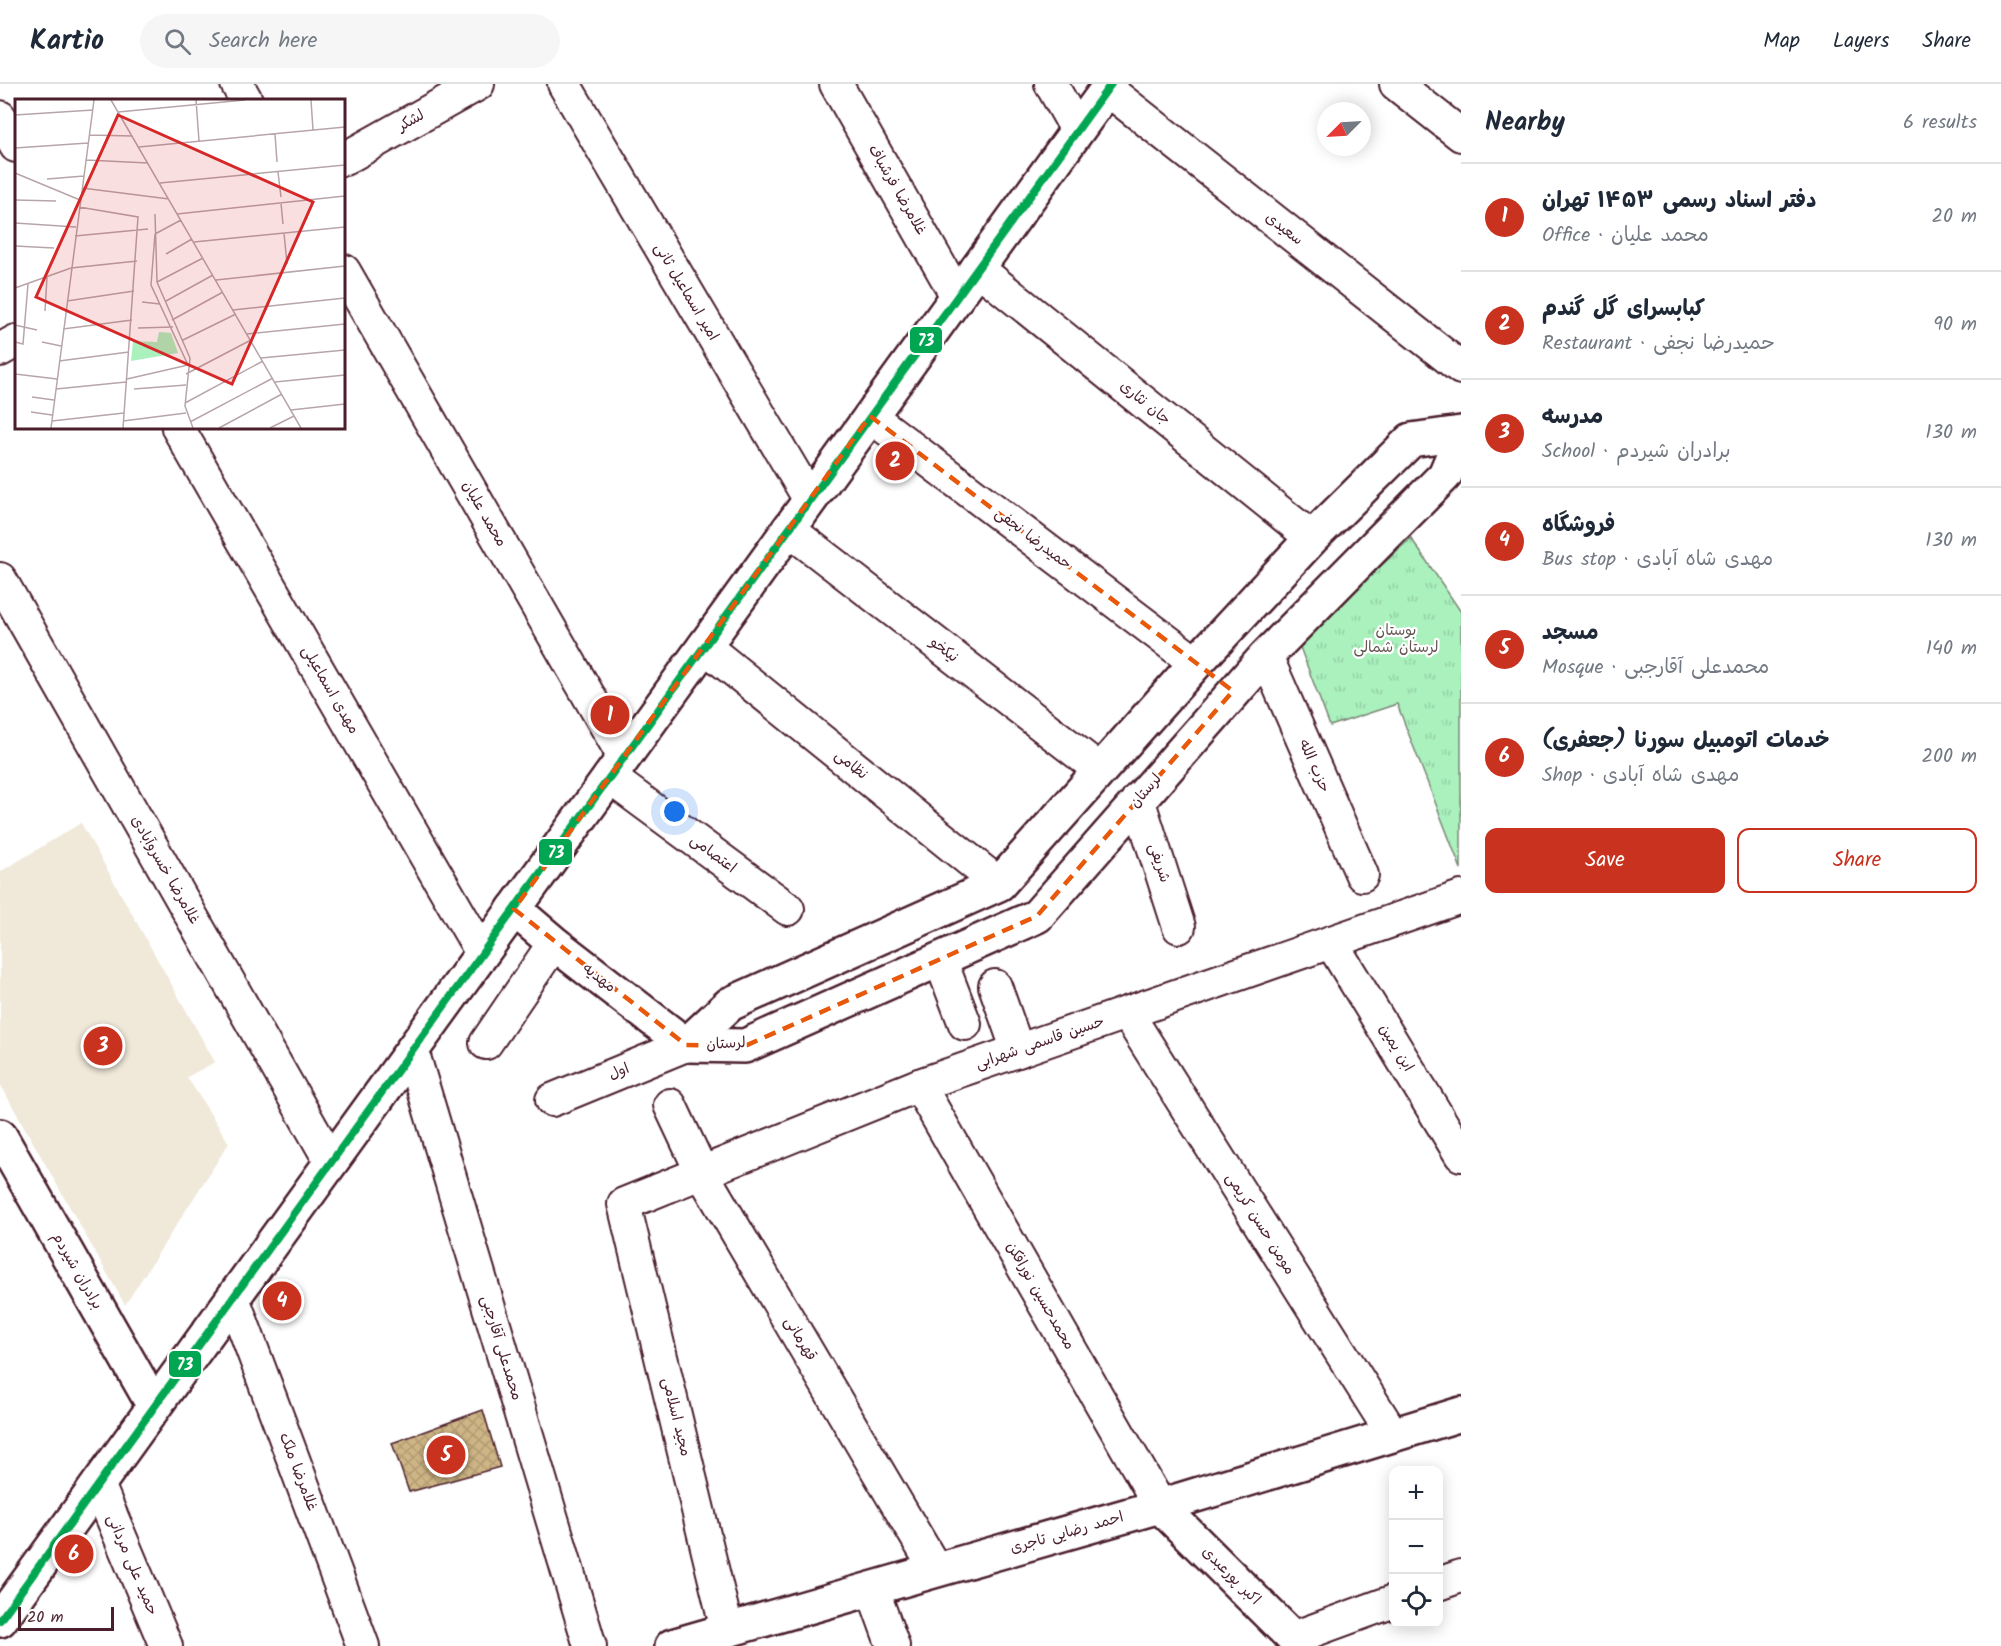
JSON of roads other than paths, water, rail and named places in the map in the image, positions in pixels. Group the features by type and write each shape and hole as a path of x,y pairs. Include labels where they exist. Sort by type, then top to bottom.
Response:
{"main road":[{"path":"0,1620 1109,87"},
{"name":"لرستان","path":"1461,435 1445,475 1233,691 1036,916 745,1046 686,1045 730,1004 999,884 1196,663 1312,538 1411,440 1461,435"},
{"path":"1232,625 1266,656"},
{"path":"1196,663 1233,691"},
{"path":"999,884 1036,916"},
{"name":"مهدیه","path":"514,909 554,943 686,1045"},
{"name":"برادران شیردم","path":"0,1136 154,1406"},
{"name":"احمد رضایی تاجری","path":"678,1645 1161,1506 1461,1414"},
{"name":"اکبر پورعبدی","path":"1161,1506 1297,1642"}],"street":[{"path":"237,84 245,99"},
{"name":"لشكر","path":"345,158 478,84"},
{"name":"امیر اسماعیل ثانی","path":"564,84 810,500"},
{"name":"غلامرضا فرشباف","path":"836,84 957,296"},
{"path":"1051,84 1077,129"},
{"path":"1396,84 1461,135"},
{"name":"سعیدی","path":"1109,87 1461,368"},
{"path":"0,117 15,144"},
{"name":"جان نثاری","path":"977,268 1312,538"},
{"name":"محمد علیان","path":"345,273 617,767"},
{"path":"0,350 15,342"},
{"name":"حمیدرضا نجفی","path":"870,416 1196,663"},
{"name":"مهدی اسماعیلی","path":"179,429 482,953"},
{"name":"نیکخو","path":"788,529 1100,770"},
{"name":"غلامرضا خسروآبادی","path":"0,579 331,1162"},
{"name":"نظامی","path":"704,646 999,884"},
{"name":"حزب الله","path":"1266,656 1362,875"},
{"name":"اعتصامی","path":"617,767 788,909"},
{"name":"شریفی","path":"1138,800 1179,927"},
{"name":"حسین قاسمی شهرابی","path":"624,1204 919,1085 1461,897"},
{"name":"ابن یمین","path":"1331,942 1461,1155"},
{"path":"486,1043 554,943"},
{"path":"940,959 965,1024"},
{"path":"995,986 1018,1051"},
{"name":"مومن حسن کریمی","path":"1127,1013 1393,1435"},
{"name":"اول","path":"552,1100 686,1045"},
{"name":"محمدعلی آقارجبی","path":"412,1050 590,1646"},
{"name":"محمدحسین نورافکن","path":"919,1085 1161,1506"},
{"name":"قهرمانی","path":"670,1105 702,1173 936,1570"},
{"name":"مجید اسلامی","path":"624,1204 728,1630"},
{"name":"غلامرضا ملک","path":"233,1298 363,1646"},
{"name":"حمید علی مردانی","path":"98,1484 166,1646"},
{"path":"1443,1582 1461,1576"},
{"path":"872,1588 893,1646"},
{"path":"1297,1642 1389,1603"}],"place":[{"name":"کبابسرای گل گندم","path":"895,461"},
{"name":"دفتر اسناد رسمی ۱۴۵۳ تهران","path":"610,715"},
{"name":"مدرسه","path":"103,1046"},
{"name":"فروشگاه","path":"282,1301"},
{"name":"مسجد","path":"446,1455"},
{"name":"خدمات اتومبیل سورنا (جعفری)","path":"74,1554"}],"park label":[{"name":"بوستان لرستان شمالی","path":"1396,640"}]}
